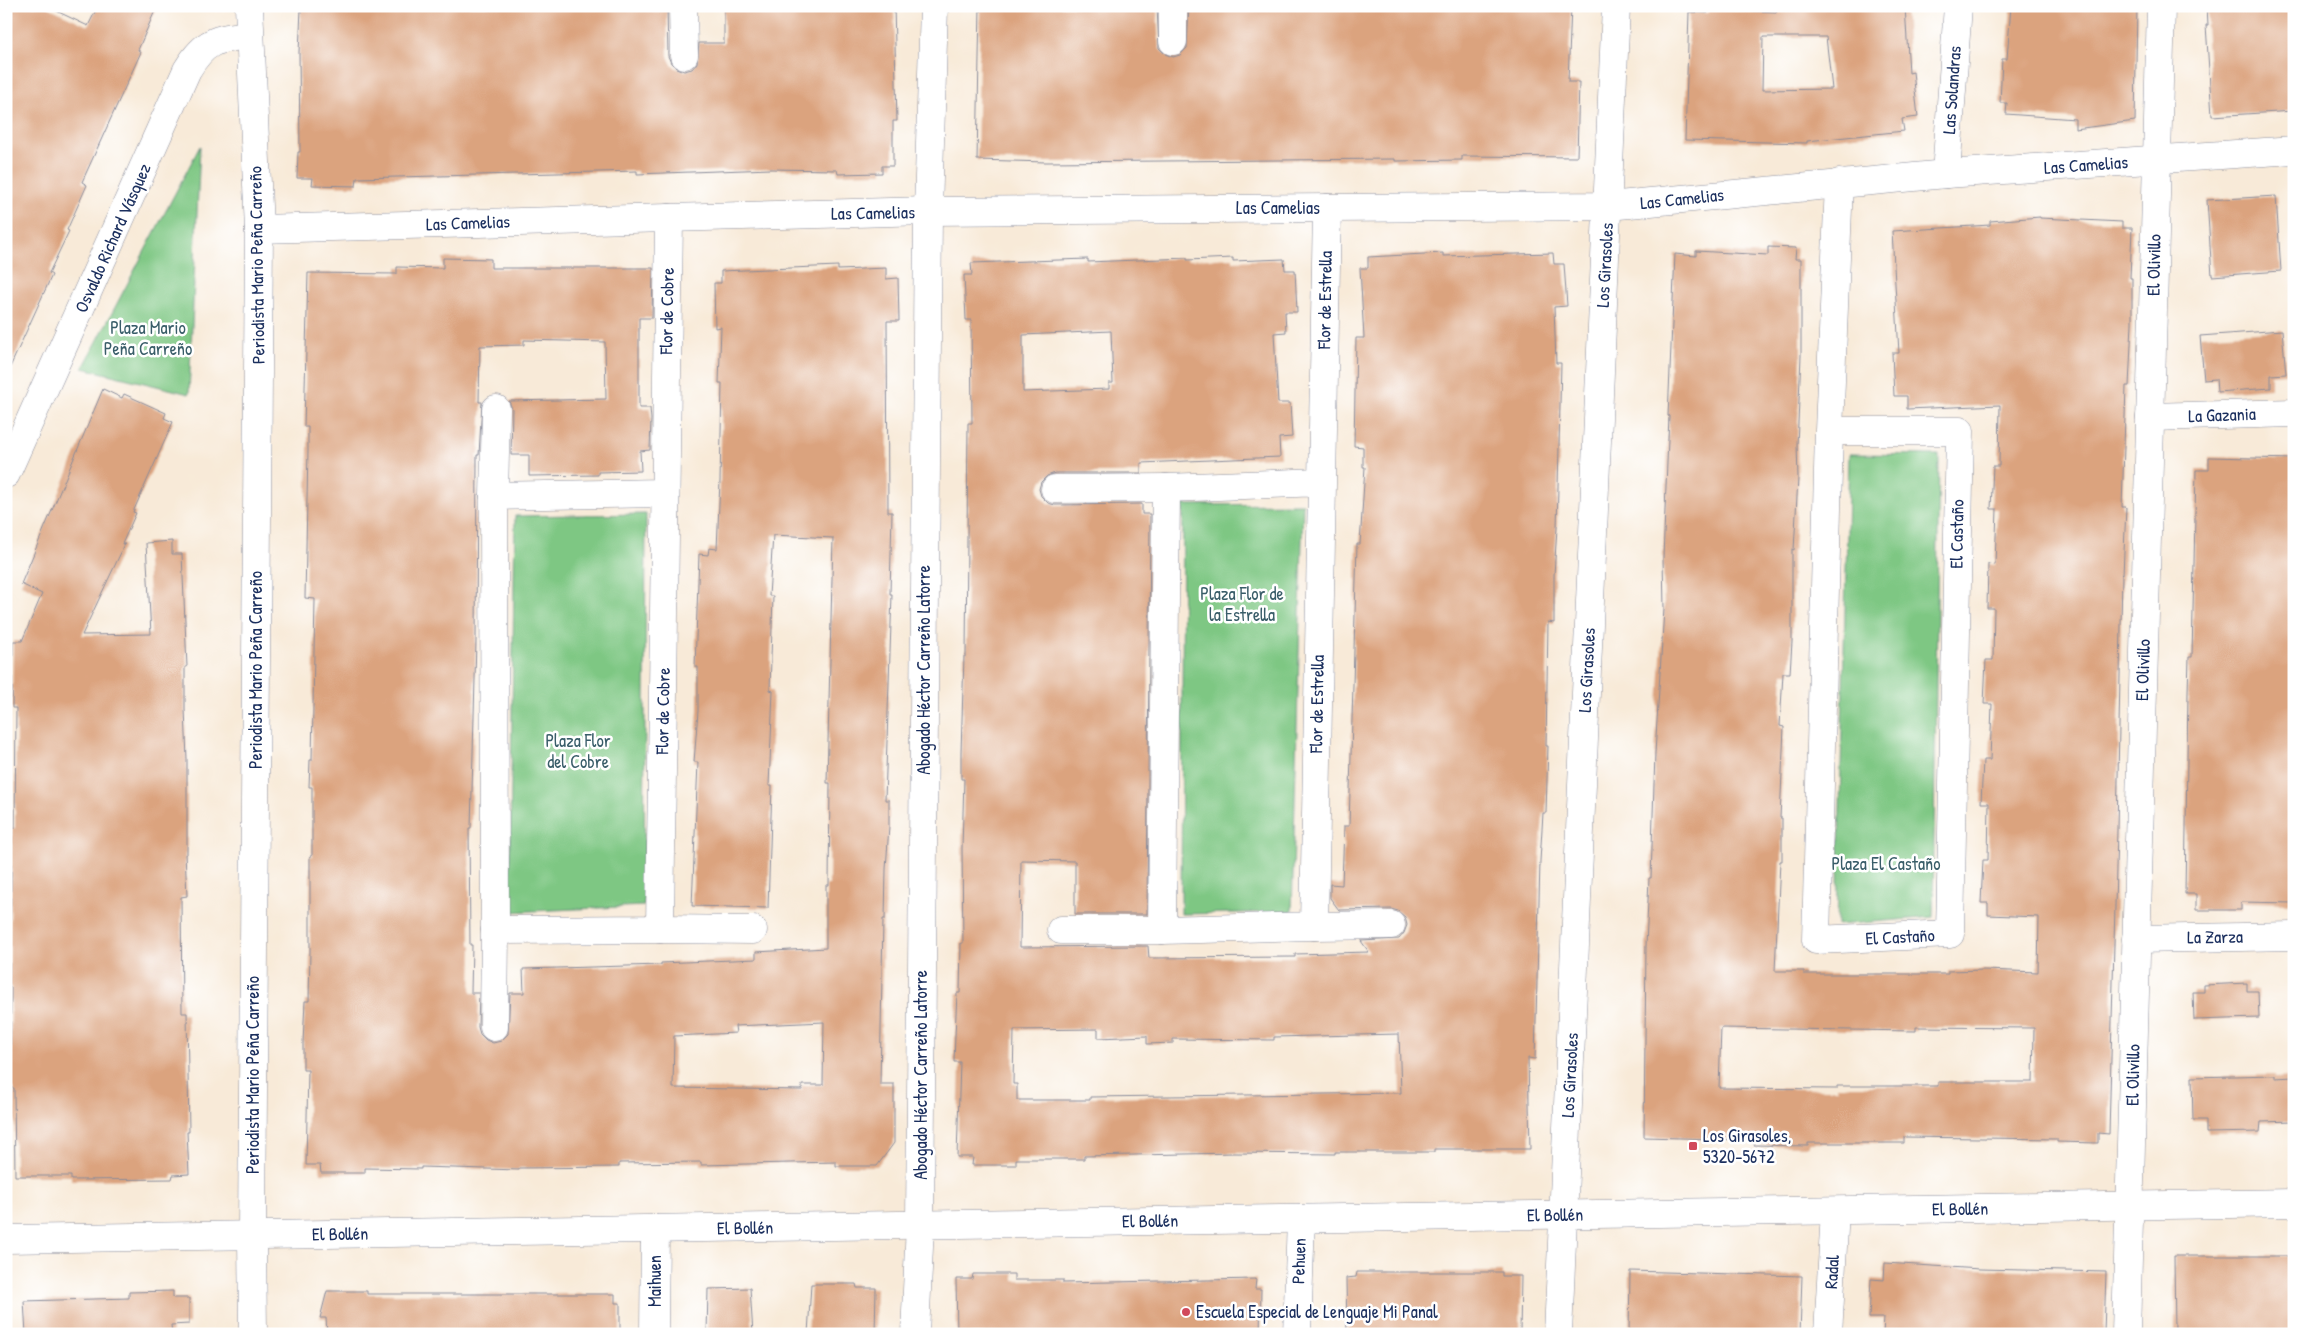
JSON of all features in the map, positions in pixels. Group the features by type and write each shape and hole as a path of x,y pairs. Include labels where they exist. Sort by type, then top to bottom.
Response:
{"street":[{"name":"Periodista Mario Peña Carreño","path":"249,6 248,35 259,229 252,1235 253,1334"},
{"path":"683,6 684,55"},
{"name":"Abogado Héctor Carreño Latorre","path":"915,1334 920,1225 928,211 934,6"},
{"path":"1173,6 1173,41"},
{"name":"Los Girasoles","path":"1558,1334 1616,6"},
{"name":"Las Solandras","path":"1946,174 1958,6"},
{"name":"El Olivillo","path":"2126,1334 2161,6"},
{"name":"Osvaldo Richard Vásquez","path":"6,474 187,70 201,52 219,38 248,35"},
{"name":"Las Camelias","path":"259,229 928,211 1608,206 1946,174 2294,150"},
{"name":"El Castaño","path":"1829,431 1960,432 1950,934 1816,940 1829,431 1839,184"},
{"name":"Flor de Estrella","path":"1314,926 1327,208"},
{"name":"Flor de Cobre","path":"660,929 664,493 669,218"},
{"path":"494,1027 494,496 496,409"},
{"name":"La Gazania","path":"2150,417 2294,413"},
{"path":"1055,489 1166,488 1321,482"},
{"path":"1162,930 1166,488"},
{"path":"494,496 664,493"},
{"path":"1061,930 1162,930 1391,924"},
{"path":"495,930 753,930"},
{"name":"La Zarza","path":"2136,939 2294,936"},
{"name":"El Bollén","path":"6,1240 2294,1203"},
{"name":"Radal","path":"1828,1334 1835,1211"},
{"name":"Pehuen","path":"1297,1334 1301,1219"},
{"name":"Maihuen","path":"654,1334 655,1229"}],"green space":[{"name":"Plaza Mario Peña Carreño","path":"200,146 189,394 83,368"},
{"name":"Plaza El Castaño","path":"1849,454 1939,455 1933,917 1837,925"},
{"name":"Plaza Flor de la Estrella","path":"1303,504 1292,912 1181,914 1183,505"},
{"name":"Plaza Flor del Cobre","path":"646,514 644,906 509,912 515,516"}],"building":[{"path":"6,6 46,6 88,26 98,6 157,6 138,50 141,52 82,182 87,185 67,230 69,231 49,273 52,275 6,376"},
{"path":"317,6 667,6 668,56 676,68 684,71 692,69 697,63 699,43 724,43 724,6 894,6 897,121 893,121 893,166 882,166 882,173 838,174 837,170 771,169 637,174 637,171 357,178 356,186 312,185 313,178 297,178 298,152 300,152 299,52 301,9 317,9"},
{"path":"980,6 1157,7 1159,48 1165,54 1173,57 1180,55 1187,48 1189,6 1571,6 1568,82 1579,82 1577,157 1462,156 1462,160 1395,161 1395,159 1046,162 977,160"},
{"path":"1777,6 1905,6 1909,73 1913,72 1918,117 1902,119 1904,131 1807,141 1807,143 1685,140 1689,12 1708,13 1708,9 1777,12","holes":["1763,37 1826,37 1832,89 1762,90"]},
{"path":"2011,6 2137,6 2135,121 2075,129 2075,119 2006,114 2007,103 2000,103 2002,59 2007,59"},
{"path":"2207,6 2290,6 2294,54 2294,111 2212,116 2206,25 2208,25"},
{"path":"2276,196 2281,271 2212,276 2207,200"},
{"path":"2040,217 2122,222 2122,228 2132,228 2130,278 2132,278 2132,323 2129,386 2126,386 2122,507 2126,507 2122,574 2109,1134 2098,1133 2098,1143 2057,1142 2057,1139 1904,1137 1904,1143 1808,1143 1808,1146 1754,1145 1754,1140 1644,1137 1646,946 1664,609 1663,557 1675,254 1696,256 1696,251 1768,255 1768,247 1796,248 1795,259 1801,259 1798,478 1794,550 1792,549 1790,673 1783,673 1780,726 1784,727 1780,818 1782,818 1782,861 1780,861 1775,971 1804,971 1804,974 1948,974 1948,971 1984,970 2038,972 2039,917 1988,915 1988,903 1981,903 1983,860 1988,860 1989,803 1981,803 1983,760 1990,760 1992,704 1984,704 1986,660 1993,660 1994,608 1987,608 1988,564 1995,565 1997,509 1991,509 1993,466 1999,466 2000,405 1907,409 1907,396 1894,396 1892,353 1899,353 1892,231 1990,225 1990,221","holes":["1916,1027 2034,1028 2033,1082 1938,1082 1938,1086 1837,1086 1837,1089 1719,1088 1721,1028 1916,1031"]},
{"path":"1443,253 1443,256 1553,253 1554,264 1564,264 1567,306 1554,307 1556,363 1561,363 1557,528 1554,575 1554,623 1548,622 1546,746 1548,746 1546,813 1543,813 1540,861 1535,1059 1528,1058 1530,1149 1434,1149 1434,1152 1335,1152 1335,1154 1234,1153 1084,1156 1084,1159 1016,1159 1016,1165 972,1165 973,1157 957,1157 960,1062 954,1062 957,993 960,993 961,943 963,943 962,848 964,779 961,779 961,752 964,656 966,656 968,423 972,423 971,320 966,320 964,275 972,275 971,263 1088,259 1088,262 1187,258 1187,260 1233,258 1233,261 1284,259 1285,270 1295,270 1297,312 1285,312 1286,332 1274,333 1278,403 1290,403 1292,437 1279,438 1280,457 1141,463 1141,473 1055,473 1047,476 1041,482 1039,489 1041,496 1048,503 1055,505 1142,504 1142,514 1150,514 1147,914 1075,914 1075,861 1021,860 1020,947 1148,946 1149,958 1295,957 1295,954 1369,952 1361,941 1399,939 1407,925 1405,917 1398,911 1391,909 1339,910 1330,898 1330,884 1342,885 1344,826 1349,826 1357,544 1360,544 1365,467 1363,467 1363,447 1354,446 1356,338 1364,338 1360,268 1368,268 1368,257","holes":["1111,331 1113,383 1109,383 1109,389 1023,392 1023,335","1098,1029 1098,1038 1147,1036 1147,1044 1173,1043 1173,1039 1274,1040 1274,1037 1399,1034 1401,1093 1090,1097 1090,1100 1017,1100 1017,1084 1013,1084 1014,1030"]},
{"path":"443,258 491,259 491,268 653,268 652,318 639,318 639,408 650,408 651,419 650,450 640,451 641,471 598,472 598,475 529,476 529,455 511,455 512,409 509,401 606,399 605,342 524,340 524,345 480,346 479,402 482,402 479,455 477,455 476,641 471,828 469,828 470,945 472,945 471,993 479,993 478,1027 480,1034 486,1040 493,1043 501,1041 508,1034 510,993 524,993 523,969 661,965 661,963 756,959 756,952 826,948 826,885 829,885 830,783 827,783 833,538 773,535 769,596 773,596 770,690 773,691 769,786 772,786 768,908 692,906 698,762 694,762 698,711 698,667 695,667 699,554 708,555 709,548 717,549 720,481 722,383 719,383 721,327 715,328 714,283 721,283 721,271 838,266 838,270 886,268 886,279 898,278 899,321 887,321 888,512 892,512 890,594 892,594 885,800 889,800 889,826 885,919 883,919 880,1084 894,1084 894,1143 877,1166 836,1166 836,1162 701,1165 701,1162 619,1163 619,1167 519,1168 519,1170 421,1167 421,1169 365,1168 365,1173 321,1173 320,1165 306,1165 308,1070 303,1070 303,1043 305,1001 309,1001 312,787 309,787 310,760 312,760 315,599 305,598 308,427 304,427 308,273 397,274 397,267 443,268","holes":["824,1022 823,1085 802,1085 802,1090 673,1088 674,1036 736,1033 735,1026"]},
{"path":"2282,330 2286,374 2271,375 2271,388 2217,392 2216,379 2204,380 2200,336"},
{"path":"103,389 122,398 124,394 166,413 164,418 173,422 133,512 136,513 122,544 125,544 82,635 151,634 146,543 172,541 172,554 182,554 187,667 185,667 187,854 185,854 187,896 181,897 182,1013 187,1013 189,1174 173,1175 172,1179 71,1180 71,1176 15,1176 14,1088 10,1088 11,987 9,987 12,828 15,828 16,708 12,708 13,641 22,641 42,594 21,584"},
{"path":"2209,457 2294,459 2294,903 2241,902 2241,910 2196,910 2196,894 2185,894 2188,692 2189,657 2192,657 2196,470 2209,470"},
{"path":"2247,983 2247,991 2258,991 2259,1018 2194,1020 2193,992 2204,992 2204,985"},
{"path":"2275,1075 2275,1078 2294,1077 2294,1121 2261,1122 2260,1132 2206,1133 2206,1120 2193,1120 2192,1077"},
{"path":"2174,1256 2291,1256 2291,1275 2294,1275 2294,1332 2175,1331"},
{"path":"1885,1263 1980,1269 2106,1272 2104,1334 1883,1334 1884,1318 1869,1318 1871,1279 1884,1280"},
{"path":"1630,1271 1802,1276 1800,1334 1629,1334"},
{"path":"1357,1272 1502,1272 1502,1276 1521,1276 1520,1334 1347,1334 1346,1278 1356,1277"},
{"path":"973,1274 1014,1274 1014,1280 1063,1280 1063,1283 1256,1279 1255,1289 1261,1289 1260,1334 957,1334 956,1279 972,1279"},
{"path":"811,1284 856,1284 857,1288 876,1288 875,1334 808,1334"},
{"path":"750,1288 753,1334 707,1334 708,1289"},
{"path":"173,1291 173,1298 189,1298 189,1324 171,1325 172,1334 26,1334 24,1301 129,1298 129,1292"},
{"path":"327,1291 367,1291 367,1294 615,1294 615,1303 620,1303 620,1334 327,1334 326,1318 320,1318"}],"place":[{"name":"Los Girasoles, 5320-5672","path":"1693,1146"},
{"name":"Escuela Especial de Lenguaje Mi Panal","path":"1186,1312"}]}
